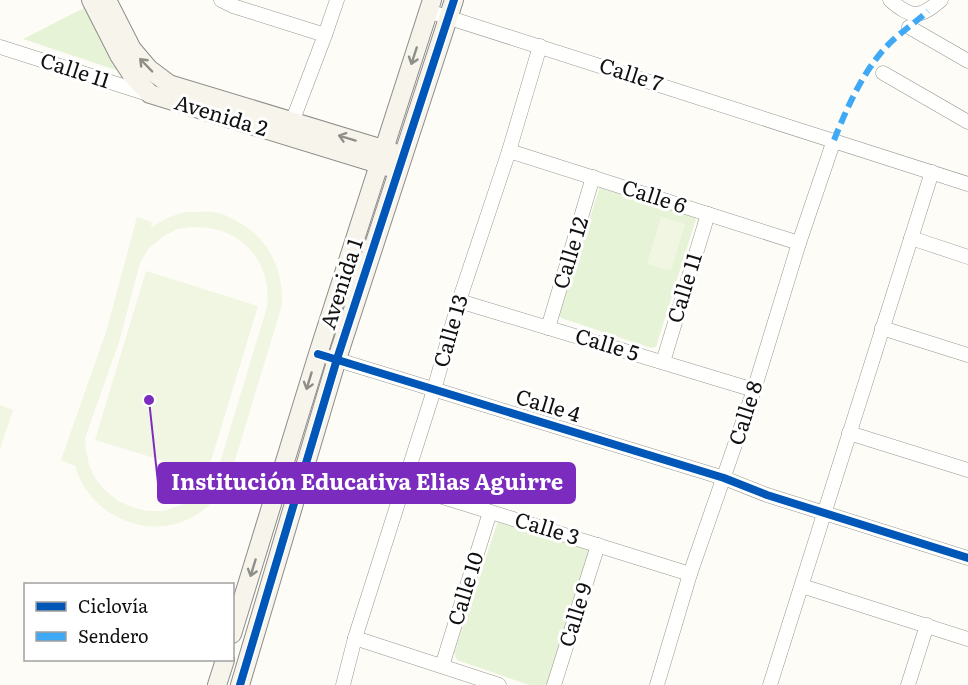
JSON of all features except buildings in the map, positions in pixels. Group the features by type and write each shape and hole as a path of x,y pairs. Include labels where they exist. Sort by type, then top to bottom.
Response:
{"street":[{"name":"Avenida 2","path":"91,0 119,55 132,75 150,94 290,129 401,163"},
{"name":"Avenida 2","path":"107,0 132,49 148,69 169,84 290,129"},
{"path":"290,129 337,0"},
{"name":"Avenida 1","path":"240,685 337,359 454,0"},
{"path":"890,0 903,11 920,14 928,11 941,0"},
{"path":"230,2 325,35"},
{"name":"Avenida 1","path":"234,627 318,354 430,5"},
{"name":"Calle 7","path":"430,5 448,18 932,172 966,179"},
{"path":"909,27 968,61"},
{"name":"Calle 13","path":"343,685 355,638 540,46"},
{"name":"Calle 11","path":"0,47 150,94"},
{"path":"883,73 968,122"},
{"name":"Calle 8","path":"657,685 690,574 754,390 799,243 834,140"},
{"name":"Calle 6","path":"508,151 799,243"},
{"path":"775,684 824,513 932,172"},
{"name":"Calle 12","path":"548,328 593,177"},
{"name":"Calle 11","path":"663,362 708,214"},
{"path":"911,238 968,257"},
{"name":"Calle 5","path":"459,301 754,390"},
{"path":"882,328 968,355"},
{"name":"Calle 4","path":"318,354 724,478 767,495 968,558"},
{"path":"849,433 968,470"},
{"name":"Calle 3","path":"404,485 690,574"},
{"name":"Calle 10","path":"442,666 490,512"},
{"name":"Calle 9","path":"554,685 598,545"},
{"path":"802,586 968,639"},
{"path":"908,685 927,625"},
{"path":"355,638 499,685"},
{"path":"217,685 225,661"}],"green space":[{"path":"88,6 119,71 23,39"},
{"path":"600,186 694,214 696,219 656,347 651,348 561,318 559,315"},
{"path":"186,212 218,213 232,219 259,238 267,247 277,269 282,305 232,470 221,490 201,512 176,524 140,525 122,520 107,510 93,498 82,483 75,466 61,460 107,329 137,217 152,222 151,228 167,218","holes":["192,227 224,232 245,244 264,272 268,295 267,307 219,466 209,484 187,503 164,511 147,511 118,501 96,480 89,465 85,438 119,342 140,263 148,249 162,237 177,229"]},
{"path":"661,217 685,224 671,271 647,264"},
{"path":"146,271 258,306 207,474 95,440"},
{"path":"0,405 13,410 0,449"},
{"path":"502,520 589,547 592,551 548,685 529,685 457,660 454,653 498,521"}],"marked path":[{"path":"834,140 856,91 877,57 928,11"}],"cycle path":[{"path":"240,685 337,359 454,0"},
{"path":"318,354 724,478 767,495 968,558"}],"place":[{"name":"Institución Educativa Elias Aguirre","path":"149,400"}]}
